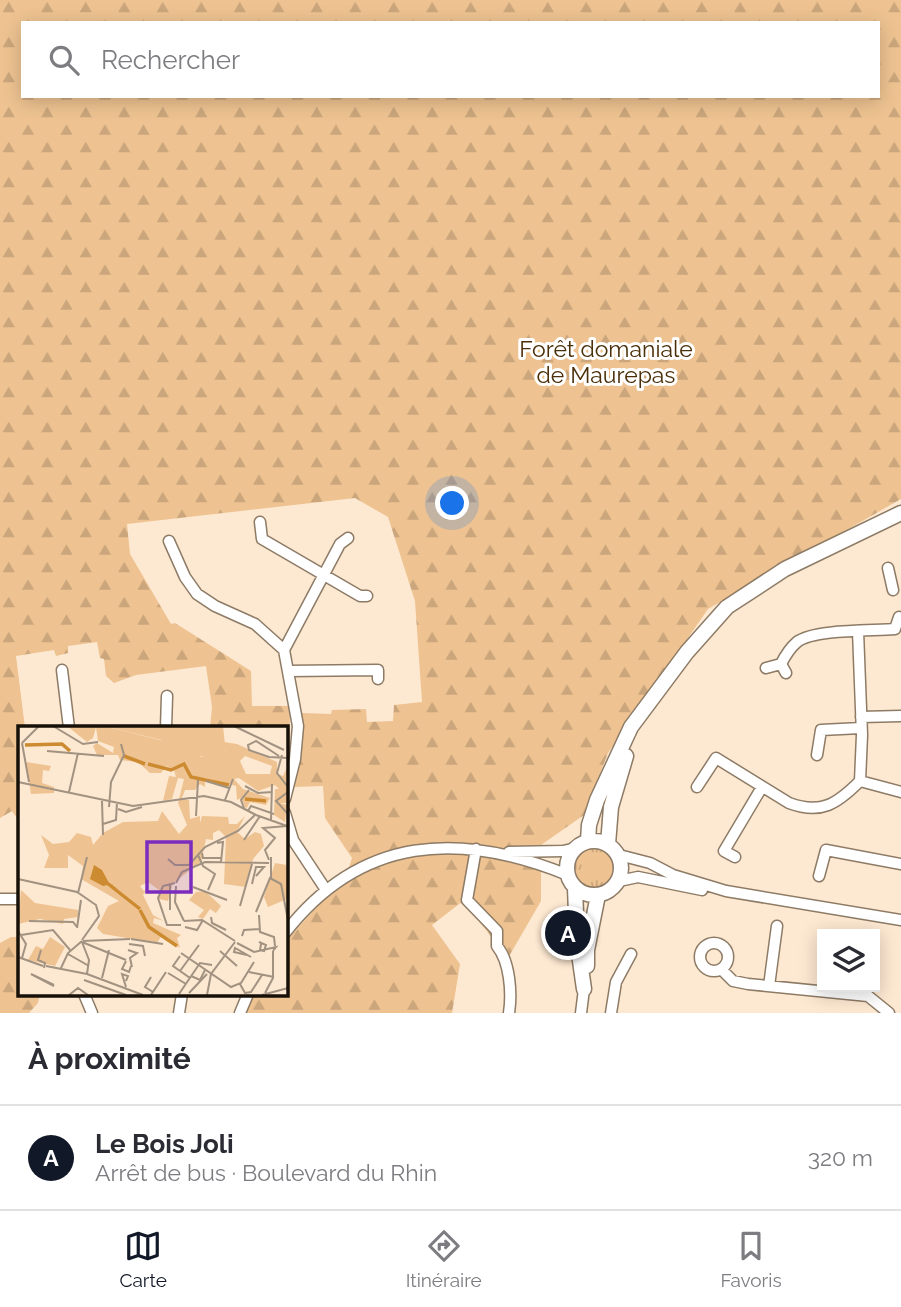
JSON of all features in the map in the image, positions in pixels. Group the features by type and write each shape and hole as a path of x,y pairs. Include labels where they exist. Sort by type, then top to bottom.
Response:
{"street":[{"path":"584,989 568,860 582,845 597,800 631,727 687,652 727,607 785,569 901,513"},
{"path":"260,522 262,539 323,576 360,596 366,596"},
{"path":"284,650 340,544 348,538"},
{"path":"169,541 185,577 197,594 215,606 255,624 284,650 298,726 295,759 287,791"},
{"path":"888,568 895,583"},
{"path":"766,668 784,669 790,649 799,640 813,634 858,631 897,634 899,617"},
{"path":"697,787 716,758 789,803 813,809 828,806 846,795 860,781 858,631"},
{"path":"62,670 69,726"},
{"path":"288,671 378,670 378,679"},
{"path":"166,726 167,696"},
{"path":"495,852 571,881 590,895 610,890 619,881 622,868 613,849 611,807 620,772 646,709"},
{"path":"817,755 821,730 901,716"},
{"path":"860,781 901,792"},
{"path":"735,857 724,851 762,787"},
{"path":"819,876 826,849 824,836"},
{"path":"289,841 326,890"},
{"path":"287,931 326,890 376,861 411,850 442,847 495,852 563,851 582,845 613,849 673,875 726,891 901,920"},
{"path":"476,849 467,900 497,931 497,947 503,954 511,999 509,1013"},
{"path":"826,849 901,863"},
{"path":"619,881 638,877 709,892 726,891"},
{"path":"581,1013 587,950 598,895"},
{"path":"0,899 18,899"},
{"path":"769,986 777,926"},
{"path":"611,1013 616,982 631,954"},
{"path":"721,969 733,981 868,996 890,1013"},
{"path":"85,996 92,1013"},
{"path":"240,1013 247,996"}],"green space":[{"name":"Forêt domaniale de Maurepas","path":"0,0 901,0 901,499 708,609 608,753 584,815 541,845 541,901 508,958 463,901 432,925 460,964 452,1013 245,1013 251,996 287,996 287,940 347,874 352,858 325,818 323,786 294,787 299,766 302,713 331,714 332,710 366,709 367,722 393,721 394,705 422,702 415,601 388,517 355,498 127,524 130,554 171,624 175,623 251,671 252,706 290,706 289,768 287,726 210,726 212,707 206,666 136,675 114,683 106,676 104,659 100,658 97,642 68,646 68,653 56,656 54,650 16,656 25,726 18,726 18,820 12,811 0,818"},
{"path":"594,848 602,849 608,854 613,860 613,876 608,882 602,887 594,888 586,887 580,882 575,876 574,868 575,860 580,854 586,849"},
{"path":"11,937 18,937 18,996 40,996 38,1003 29,1013 0,1013 0,943"}],"place":[{"name":"Le Bois Joli","path":"568,933"}]}
